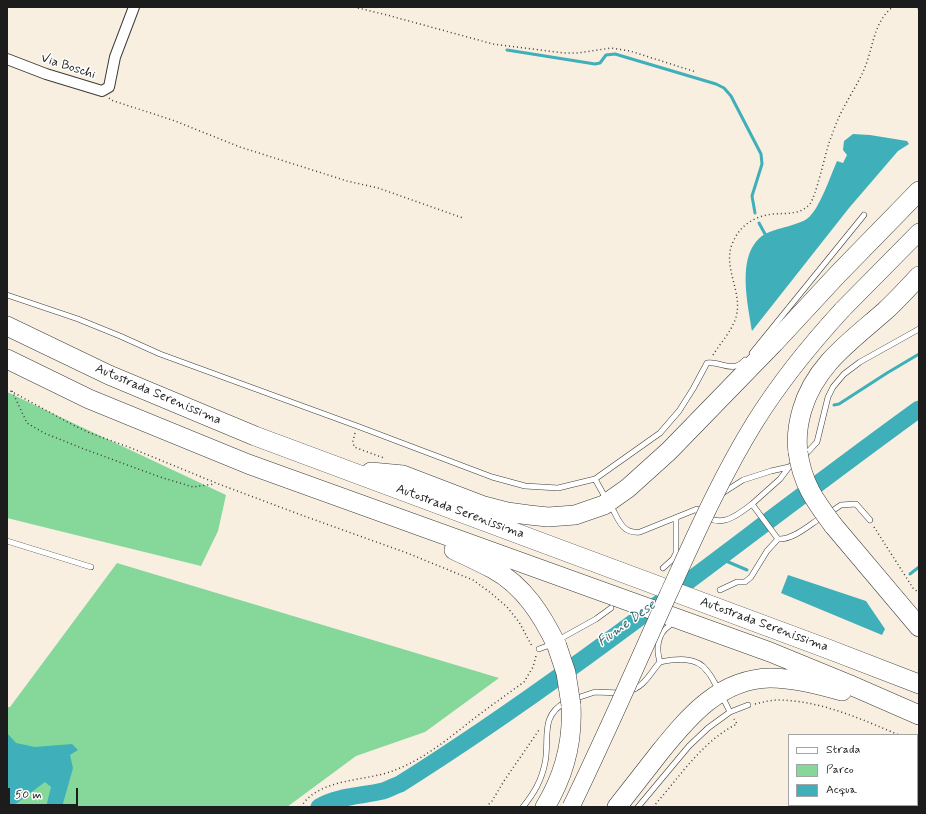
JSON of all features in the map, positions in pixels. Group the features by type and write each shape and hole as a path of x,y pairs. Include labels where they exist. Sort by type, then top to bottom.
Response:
{"highway":[{"path":"349,471 403,475 484,506 507,512 529,515 548,517 575,515 604,505 628,488 669,451 919,191"},
{"path":"919,276 886,310 838,352 819,373 811,386 798,423 797,442 793,460 800,467 804,481 832,526 919,627"},
{"name":"Autostrada Serenissima","path":"7,326 116,378 255,436 919,684"},
{"name":"Autostrada Serenissima","path":"7,359 89,399 248,464 338,498 641,605 671,622 770,652 841,681 919,716"},
{"path":"338,498 376,518 441,543 494,570 515,584 534,606 545,622 551,645 566,673 571,705 569,739 564,766 553,793 545,807"},
{"path":"617,807 687,719 718,694 743,683 770,678 790,680 848,693 891,711 919,716"}],"main road":[{"path":"571,807 626,690 706,512 731,463 756,421 811,346 842,310 919,232"}],"street":[{"name":"Via Boschi","path":"7,59 46,74 102,91 109,86 115,57 134,7"}],"lane":[{"path":"7,296 78,319 160,354 492,477 525,486 558,488 595,480 660,433 679,411 707,363 714,362 728,367 737,366 743,362 864,215"},
{"path":"612,508 622,525 627,530 632,533 640,532 696,510 744,480 771,471 793,460 803,457 817,442 828,398 833,387 844,374 860,362 919,329"},
{"path":"696,510 711,520 729,519 739,515 780,479 793,460"},
{"path":"595,480 605,497"},
{"path":"752,504 776,536 784,539 841,505 856,504 870,520"},
{"path":"663,568 673,559 676,553 676,518"},
{"path":"720,590 737,582 745,582 751,577 776,536"},
{"path":"7,541 91,567"},
{"path":"551,645 596,619 610,608"},
{"path":"660,662 657,652 659,641 664,630 671,622"},
{"path":"523,807 535,791 542,776 546,761 548,723 553,713 562,705 578,696 595,692 617,694 635,690 645,682 660,662 675,659 700,664 707,670 717,687"},
{"path":"725,702 730,712"},
{"path":"638,807 689,746 708,728 730,712 748,705"}],"path":[{"path":"354,7 493,44 564,53 578,53 611,48 630,51 696,72"},
{"path":"707,363 733,324 737,313 737,302 729,262 730,250 733,242 739,231 747,223 757,218 774,214 794,213 803,210 811,203 837,121 864,69 881,20 893,7"},
{"path":"914,7 919,9"},
{"path":"102,91 111,100 175,121 240,147 347,181 378,188 463,218"},
{"path":"7,389 72,425 216,483 407,553 473,580 507,607 519,622 533,648 551,645"},
{"path":"12,392 27,422 44,432 84,450 193,487 216,483"},
{"path":"357,426 353,441 354,447 384,458"},
{"path":"870,520 913,588 919,593"},
{"path":"301,807 314,793 329,786 344,781 394,771 422,757 524,682 533,667 551,645"},
{"path":"748,705 778,700 821,705 860,718 897,734"},
{"path":"654,807 683,771 709,743 737,724 730,712"},
{"path":"486,807 492,802 535,734 542,726 548,723"}],"green space":[{"path":"7,392 226,495 218,531 201,566 7,518"},
{"path":"117,563 499,678 425,732 356,756 287,807 7,807 7,707 10,707"}],"water":[{"path":"853,134 907,141 909,144 898,151 849,208 752,331 746,293 747,265 750,253 756,242 765,234 799,223 808,218 821,200 837,161 843,163 847,155 843,150 844,141"},
{"path":"788,575 866,601 885,629 882,635 781,593"},
{"path":"7,733 16,743 35,747 72,744 78,750 70,755 73,768 62,807 46,807 51,787 45,782 17,803 7,807"}],"waterway":[{"path":"507,50 595,64 600,63 606,55 615,54 716,84 724,88 731,96 761,154 762,164 752,196 755,213"},
{"path":"759,223 765,234"},
{"path":"834,405 839,404 919,354"},
{"name":"Fiume Dese","path":"319,807 326,803 383,791 400,784 467,740 598,648 919,409"},
{"path":"719,558 747,570"},
{"path":"910,574 919,567"}]}
